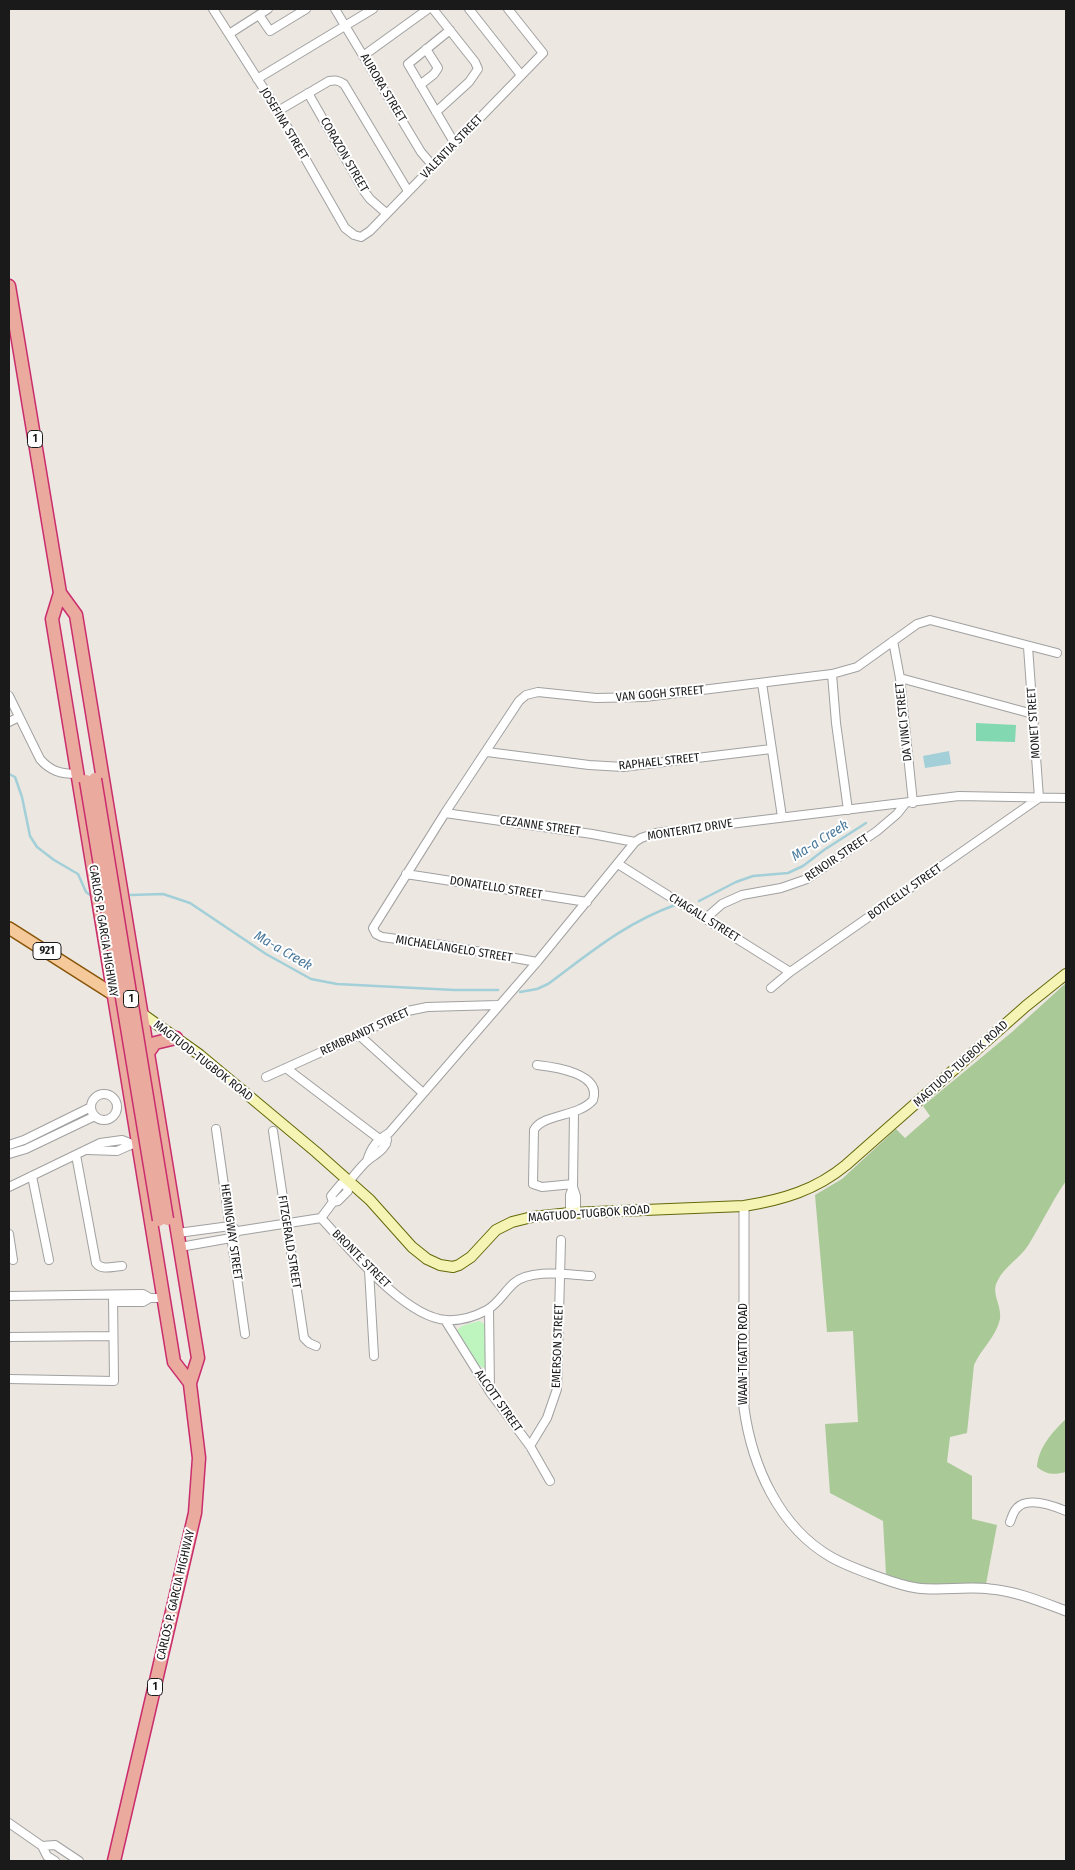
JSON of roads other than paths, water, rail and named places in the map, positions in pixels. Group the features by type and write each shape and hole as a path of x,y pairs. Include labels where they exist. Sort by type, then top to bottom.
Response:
{"highway":[{"name":"CARLOS P. GARCIA HIGHWAY","path":"9,286 61,598 68,617 86,778 81,799 122,1044 135,1143 148,1201 174,1362 189,1378"},
{"name":"CARLOS P. GARCIA HIGHWAY","path":"61,598 52,619 86,778 163,1220 190,1359 189,1378 199,1458 195,1513 114,1861"},
{"name":"CARLOS P. GARCIA HIGHWAY","path":"61,598 76,615 178,1233 198,1358 189,1378"},
{"path":"81,799 105,795"},
{"path":"89,844 113,840"},
{"path":"96,886 120,882"},
{"path":"102,925 126,921"},
{"path":"108,962 132,958"},
{"path":"122,1044 147,1047 176,1038"},
{"path":"126,1071 150,1067"},
{"path":"131,1103 156,1099"},
{"path":"135,1143 162,1138"},
{"path":"148,1201 172,1197"}],"main road":[{"name":"921","path":"9,928 114,994"},
{"name":"MAGTUOD-TUGBOK ROAD","path":"141,1013 216,1068 378,1208 412,1247 433,1262 453,1267 464,1262 496,1230 512,1222 532,1217 573,1213 744,1206 768,1202 802,1192 832,1177 1026,1006 1066,974"},
{"path":"114,994 141,1013"}],"street":[{"name":"JOSEFINA STREET","path":"213,9 278,111 345,228 358,237"},
{"path":"229,34 268,9"},
{"path":"259,15 270,31 306,9"},
{"name":"AURORA STREET","path":"335,9 421,152 433,166"},
{"path":"257,79 373,9"},
{"path":"363,56 428,9"},
{"path":"433,9 475,62 478,69 469,82 436,112"},
{"path":"469,9 521,75"},
{"name":"VALENTIA STREET","path":"358,237 364,235 543,53 508,9"},
{"path":"450,30 408,64 455,144"},
{"path":"420,85 434,74 438,68 426,49"},
{"path":"278,111 328,81 335,80 344,84 408,191"},
{"name":"CORAZON STREET","path":"308,93 364,190 370,199 386,213"},
{"name":"VAN GOGH STREET","path":"374,932 374,924 445,813 519,701 532,692 596,698 645,697 832,674 857,667 917,624 930,620 1057,653"},
{"name":"DA VINCI STREET","path":"893,641 900,678 909,803"},
{"name":"MONET STREET","path":"1028,647 1039,798"},
{"path":"832,674 836,723 848,810"},
{"path":"900,678 1033,714"},
{"path":"762,683 782,817"},
{"path":"9,696 40,759 45,765 62,774 86,778"},
{"path":"9,722 19,717"},
{"name":"RAPHAEL STREET","path":"487,752 589,766 623,767 771,749"},
{"name":"MONTERITZ DRIVE","path":"379,1139 389,1133 537,962 635,842 641,838 656,833 782,817 976,796 1066,798"},
{"name":"BOTICELLY STREET","path":"771,988 790,972 1039,798"},
{"name":"RENOIR STREET","path":"706,918 722,904 736,897 788,886 807,879 877,831 909,803"},
{"name":"CEZANNE STREET","path":"445,813 635,842"},
{"name":"CHAGALL STREET","path":"618,864 790,972"},
{"name":"DONATELLO STREET","path":"406,874 587,902"},
{"name":"MICHAELANGELO STREET","path":"374,932 382,938 442,945 537,962"},
{"name":"REMBRANDT STREET","path":"266,1077 359,1035 390,1017 415,1009 498,1005"},
{"path":"359,1035 423,1093"},
{"path":"537,1065 571,1072 580,1076 591,1085 594,1096 593,1100 584,1108 541,1123 536,1127 534,1134 532,1182 535,1186 540,1187 573,1186"},
{"path":"180,1246 231,1238 238,1231 321,1218 333,1202 331,1196 341,1184 348,1183 367,1161 376,1156 386,1144 286,1068"},
{"path":"9,1145 24,1140 91,1107 94,1099 101,1094 106,1094 113,1098 117,1106 114,1114 107,1119 95,1116 91,1107"},
{"path":"117,1106 131,1103"},
{"path":"573,1213 570,1195 573,1186 574,1112"},
{"path":"9,1154 26,1149 95,1116"},
{"path":"66,1119 70,1128"},
{"name":"HEMINGWAY STREET","path":"216,1129 246,1334"},
{"name":"FITZGERALD STREET","path":"272,1132 304,1338 308,1343 316,1346"},
{"name":"MONTERITZ DRIVE","path":"386,1144 389,1133"},
{"path":"367,1161 370,1150 379,1139"},
{"path":"9,1187 100,1143 122,1140 135,1143"},
{"path":"76,1155 96,1264 103,1268 122,1266"},
{"path":"32,1176 49,1260"},
{"name":"WAAN-TIGATTO ROAD","path":"744,1206 744,1408 747,1433 776,1502 789,1521 806,1539 831,1558 896,1583 919,1588 990,1589 1026,1597 1066,1611"},
{"name":"BRONTE STREET","path":"321,1218 369,1270 408,1303 425,1313 445,1320 469,1318 489,1309 522,1277 533,1274 591,1276"},
{"path":"178,1233 230,1226 238,1231"},
{"path":"216,1228 218,1240"},
{"path":"9,1234 13,1260"},
{"name":"EMERSON STREET","path":"530,1446 546,1418 557,1389 562,1240"},
{"path":"369,1270 374,1356"},
{"path":"9,1296 113,1299 143,1294 150,1298 164,1298"},
{"path":"9,1379 114,1381 113,1299"},
{"path":"489,1309 490,1392"},
{"name":"ALCOTT STREET","path":"445,1320 490,1392 530,1446 550,1482"},
{"path":"9,1337 113,1336"},
{"path":"1010,1522 1018,1506 1024,1504 1043,1504 1066,1511"},
{"path":"9,1823 42,1846 48,1856 55,1861"},
{"path":"42,1846 54,1845 79,1861"}],"water":[{"path":"949,751 951,764 925,768 923,756"}],"waterway":[{"name":"Ma-a Creek","path":"9,774 15,777 22,797 30,836 37,847 54,860 78,874 86,892 93,897"},
{"name":"Ma-a Creek","path":"699,901 736,882 753,876 788,873 803,866 866,823"},
{"name":"Ma-a Creek","path":"131,895 163,894 190,903 266,954 311,979 337,984 454,990 498,990"},
{"name":"Ma-a Creek","path":"520,992 537,989 548,984 593,950 624,930 657,912 675,905"}]}
